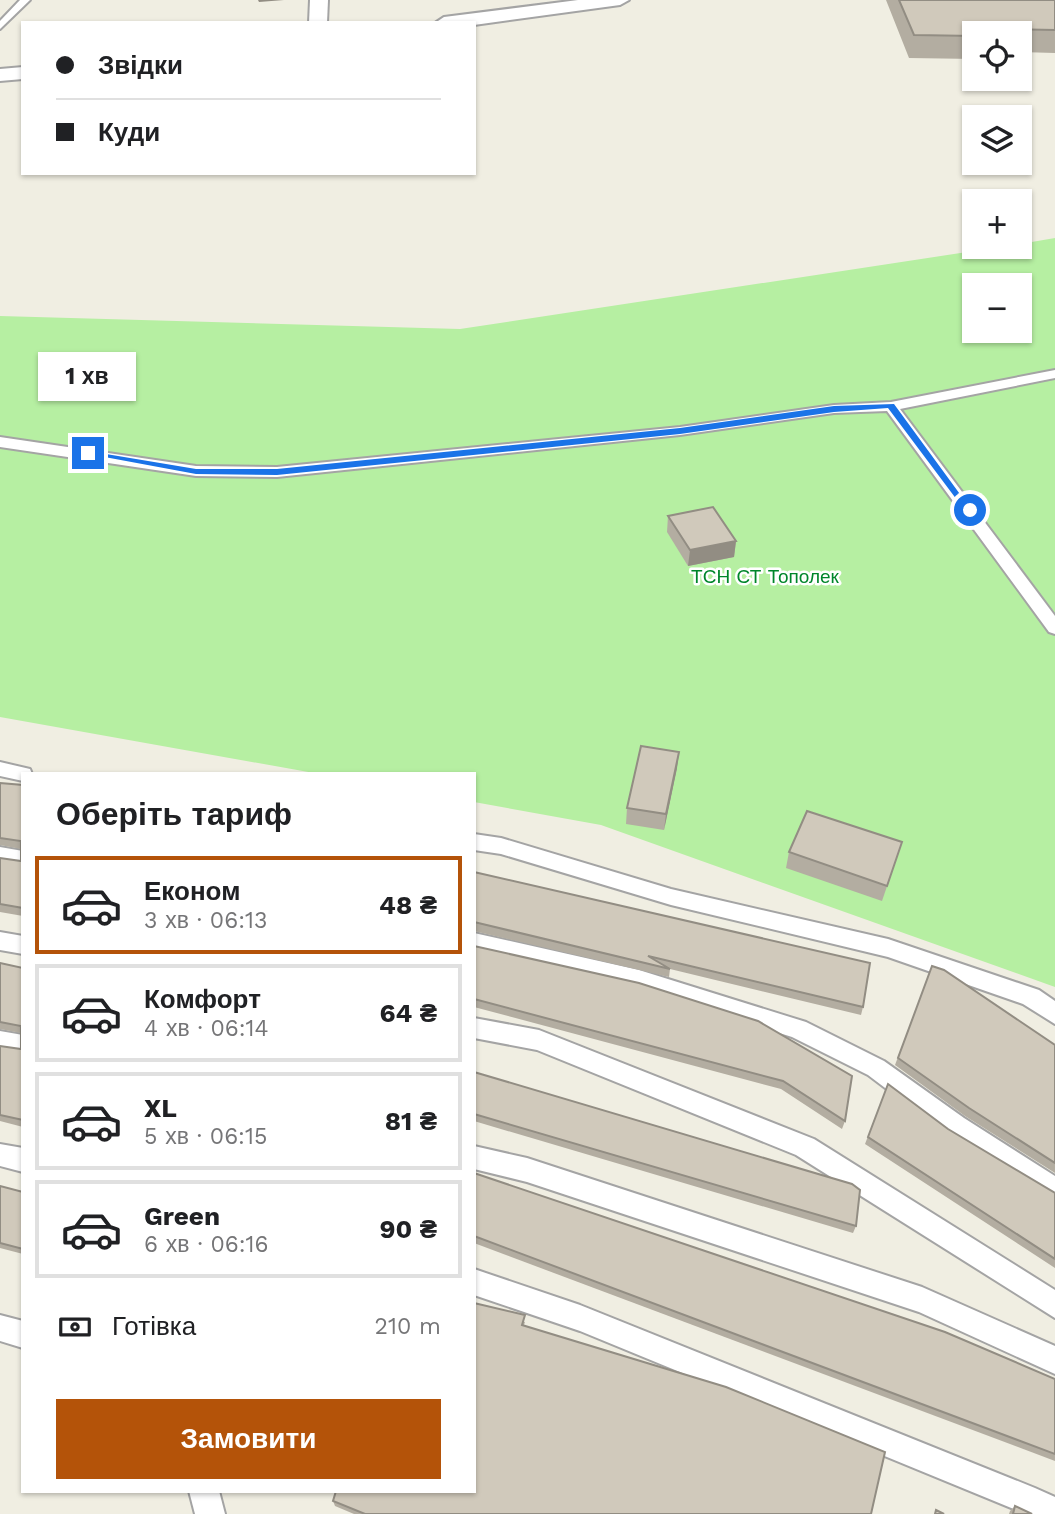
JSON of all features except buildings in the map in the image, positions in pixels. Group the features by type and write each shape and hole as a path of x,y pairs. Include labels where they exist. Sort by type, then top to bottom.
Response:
{"street":[{"path":"318,21 319,0"},
{"path":"459,21 620,0"},
{"path":"0,75 21,73"}],"lane":[{"path":"0,26 25,0"},
{"path":"0,442 196,471 277,472 680,431 834,409 891,406 1055,374"},
{"path":"891,406 1055,628"},
{"path":"0,769 21,774"},
{"path":"476,842 501,846 671,897 888,948 1031,997 1055,1014"},
{"path":"0,855 21,859"},
{"path":"0,941 21,945"},
{"path":"476,942 639,979 798,1029 876,1068 955,1126 1055,1190"},
{"path":"476,1028 539,1040 805,1147 1055,1305"},
{"path":"0,1041 21,1045"},
{"path":"0,1155 21,1160"},
{"path":"476,1157 527,1170 922,1300 1055,1360"},
{"path":"476,1283 580,1318 1025,1497 1055,1513"},
{"path":"0,1328 21,1334"},
{"path":"205,1493 210,1514"}],"green space":[{"name":"ТСН СТ Тополек","path":"1055,238 1055,987 601,825 476,802 476,772 308,772 0,717 0,316 460,329 962,253 962,259 1032,259 1032,242"}],"route":[{"path":"88,453 196,471 277,472 680,431 834,409 891,406 970,510"}]}
